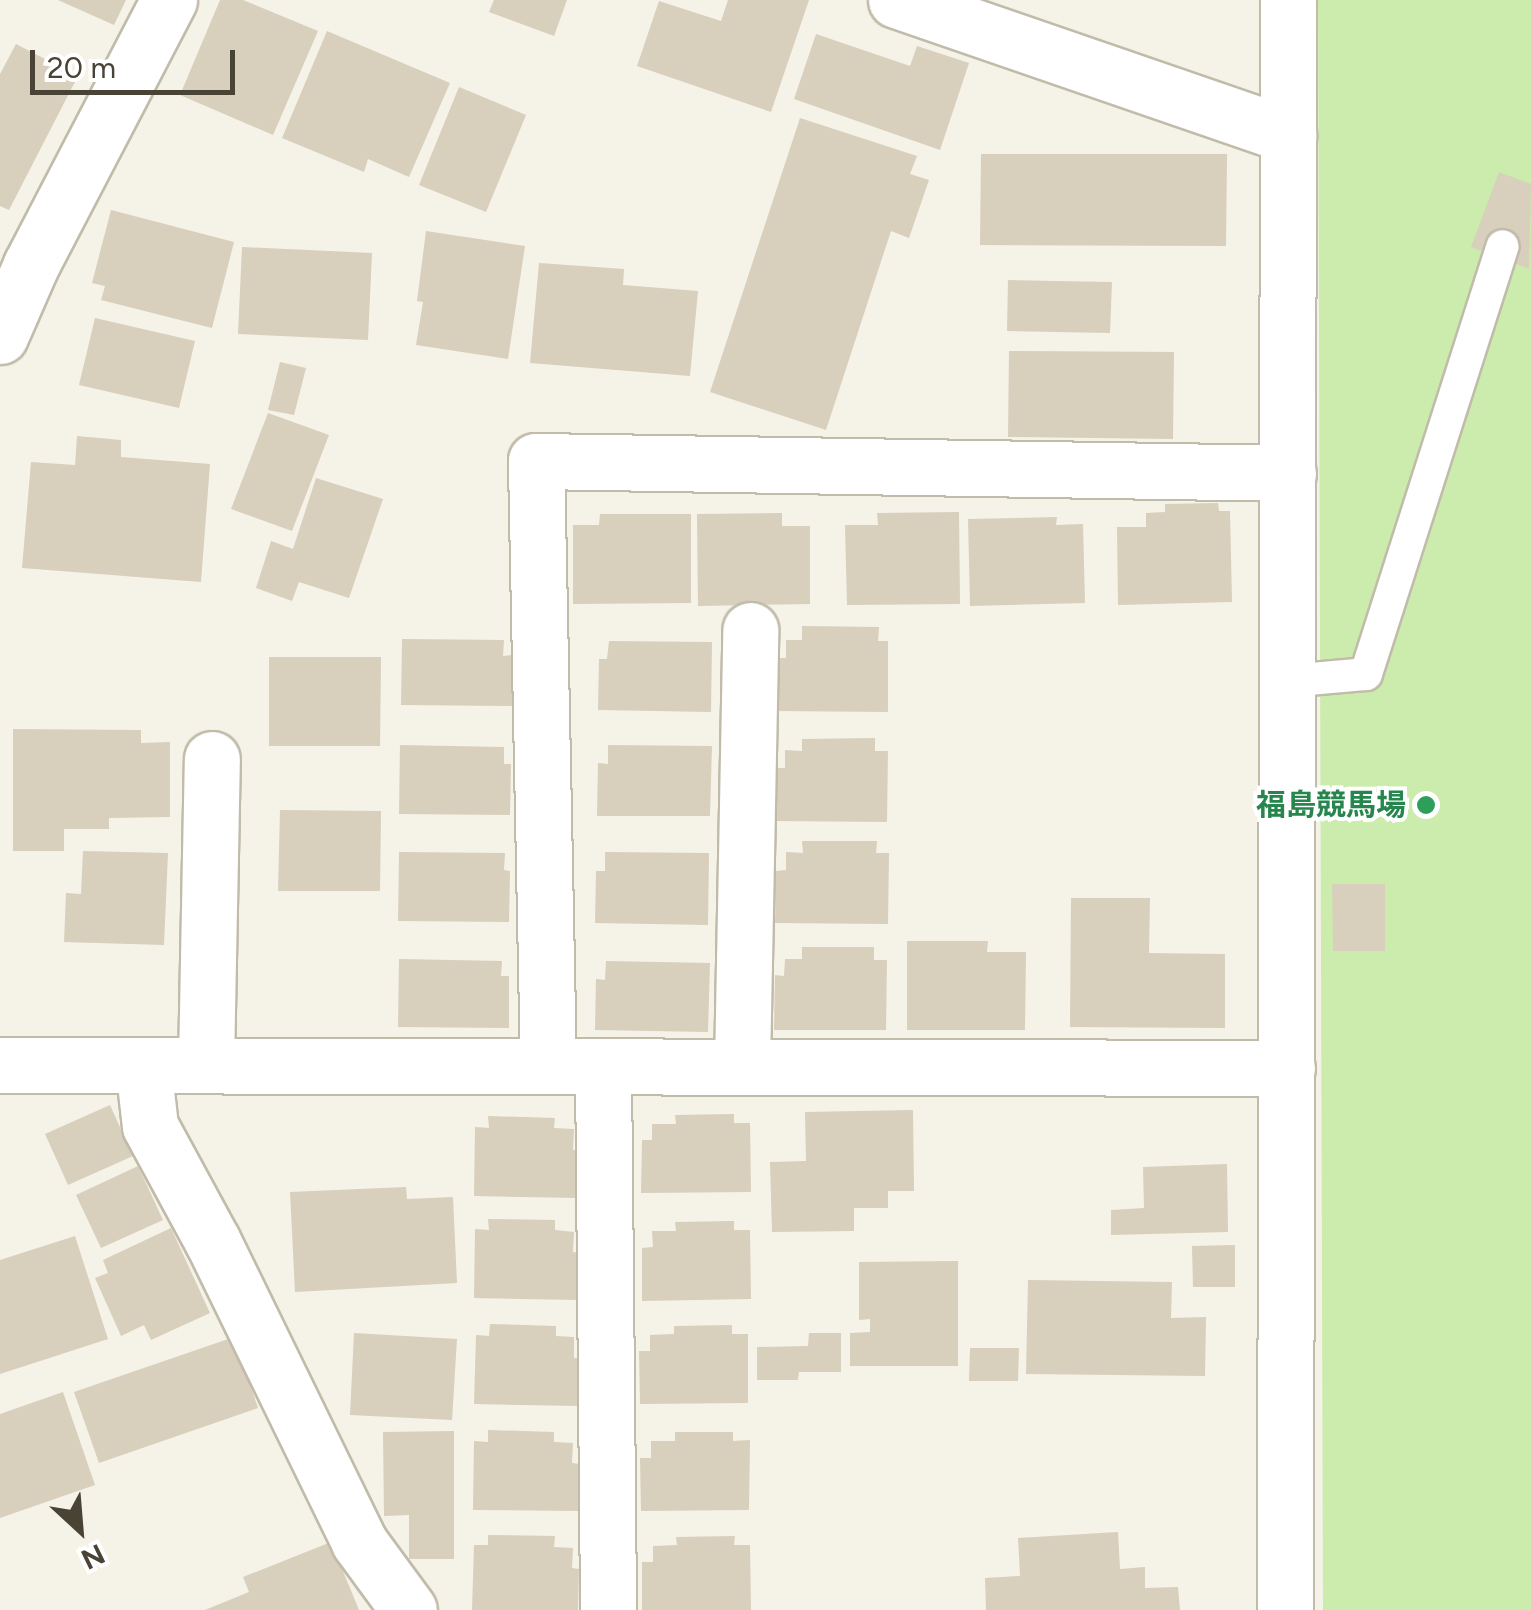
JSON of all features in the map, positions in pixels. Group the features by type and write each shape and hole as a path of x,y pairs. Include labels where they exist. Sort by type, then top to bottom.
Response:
{"street":[{"path":"0,336 16,262 168,0"},
{"path":"896,0 1288,135"},
{"path":"1284,1610 1288,0"},
{"path":"548,1066 536,462 1288,472"},
{"path":"742,1066 750,630"},
{"path":"206,1064 212,759"},
{"path":"0,1065 1287,1068"},
{"path":"143,1065 150,1126 213,1242 359,1542 409,1610"},
{"path":"603,1066 608,1610"}],"lane":[{"path":"1288,681 1366,674 1502,246"}],"green space":[{"name":"福島競馬場","path":"1318,0 1531,0 1531,1610 1323,1610"}],"building":[{"path":"58,0 126,0 114,25"},
{"path":"220,0 243,0 318,31 273,135 180,95"},
{"path":"494,0 567,0 554,36 489,12"},
{"path":"728,0 809,0 771,112 637,66 659,1 721,21"},
{"path":"327,31 450,83 409,177 368,159 364,172 282,138"},
{"path":"816,34 910,66 917,46 969,63 940,150 794,99"},
{"path":"16,44 78,76 9,210 0,206 0,74"},
{"path":"459,87 526,115 486,212 419,185"},
{"path":"800,118 917,156 910,174 929,180 909,238 891,231 826,430 710,392"},
{"path":"981,154 1227,154 1226,246 980,245"},
{"path":"1499,172 1531,184 1529,269 1471,247"},
{"path":"111,210 234,242 212,328 101,300 105,286 92,283"},
{"path":"426,231 525,246 508,359 416,345 423,302 417,301"},
{"path":"242,247 372,253 368,340 238,334"},
{"path":"539,263 624,269 623,285 698,291 690,376 530,363"},
{"path":"1008,280 1112,282 1110,333 1007,331"},
{"path":"95,318 195,341 179,408 79,385"},
{"path":"1009,351 1174,352 1173,439 1008,437"},
{"path":"280,362 306,368 294,415 268,410"},
{"path":"268,413 329,435 292,531 231,509"},
{"path":"77,436 121,440 121,457 210,464 201,582 22,568 31,462 75,465"},
{"path":"316,478 383,499 349,598 299,582 292,601 256,588 271,541 293,549"},
{"path":"1218,503 1219,511 1230,511 1232,602 1118,605 1117,527 1146,527 1146,513 1165,512 1165,504"},
{"path":"959,512 960,604 847,605 845,525 878,525 877,513"},
{"path":"782,513 782,526 810,526 810,604 698,606 697,514"},
{"path":"600,514 691,514 691,603 573,604 573,525 599,525"},
{"path":"1057,517 1056,525 1083,524 1085,603 970,606 968,519"},
{"path":"802,626 879,627 878,641 888,641 888,712 776,711 776,658 786,658 786,640 802,640"},
{"path":"402,639 504,640 503,656 512,655 512,706 401,705"},
{"path":"609,641 712,642 711,712 598,710 599,659 607,659"},
{"path":"269,657 381,657 380,746 269,746"},
{"path":"13,729 141,730 141,743 170,742 170,817 109,818 109,829 64,829 64,851 13,851"},
{"path":"875,738 875,751 888,751 887,822 775,821 775,768 785,768 785,750 802,751 802,739"},
{"path":"400,745 504,747 504,764 511,764 510,815 399,814"},
{"path":"608,745 712,746 710,816 597,816 598,763 608,764"},
{"path":"280,810 381,811 380,891 278,891"},
{"path":"802,841 877,841 876,853 889,853 888,924 775,923 776,871 786,870 786,852 803,853"},
{"path":"83,851 168,853 164,945 64,942 66,893 81,894"},
{"path":"399,852 505,853 504,870 510,871 509,922 398,921"},
{"path":"605,852 709,853 708,925 595,923 596,871 605,871"},
{"path":"1332,884 1385,884 1385,951 1333,951"},
{"path":"1071,898 1150,898 1149,953 1225,954 1225,1028 1070,1027"},
{"path":"907,941 988,941 987,952 1026,952 1025,1030 907,1030"},
{"path":"802,947 874,947 874,960 887,960 886,1030 774,1030 775,975 784,976 785,959 802,959"},
{"path":"399,959 502,961 501,976 509,976 509,1028 398,1027"},
{"path":"606,961 710,963 708,1032 595,1030 596,979 605,980"},
{"path":"110,1105 133,1156 68,1185 45,1134"},
{"path":"913,1110 914,1191 888,1191 888,1208 854,1208 854,1231 772,1232 770,1162 806,1161 805,1112"},
{"path":"734,1114 734,1123 750,1123 751,1192 641,1193 642,1140 652,1140 652,1124 676,1124 675,1115"},
{"path":"488,1116 555,1118 554,1128 574,1129 573,1150 580,1150 578,1198 474,1196 475,1127 489,1128"},
{"path":"1227,1164 1228,1232 1111,1235 1111,1210 1144,1208 1143,1167"},
{"path":"138,1166 163,1220 101,1248 76,1195"},
{"path":"406,1187 407,1199 453,1197 457,1283 295,1292 290,1192"},
{"path":"488,1219 555,1220 555,1230 574,1232 573,1252 580,1253 578,1300 474,1298 475,1229 489,1230"},
{"path":"734,1221 734,1230 750,1230 751,1299 642,1301 642,1248 653,1247 652,1231 676,1231 675,1222"},
{"path":"171,1228 210,1313 151,1340 144,1325 121,1336 95,1278 108,1273 103,1260"},
{"path":"75,1236 108,1339 0,1374 0,1260"},
{"path":"1235,1245 1235,1287 1193,1287 1192,1246"},
{"path":"958,1261 958,1366 850,1366 850,1333 870,1332 870,1319 859,1320 859,1262"},
{"path":"1028,1280 1172,1282 1171,1318 1206,1317 1205,1376 1026,1374"},
{"path":"490,1324 556,1326 556,1336 574,1337 574,1358 580,1358 579,1406 474,1404 476,1335 489,1336"},
{"path":"732,1325 732,1334 748,1334 748,1403 640,1404 639,1351 650,1351 650,1335 674,1334 674,1326"},
{"path":"354,1333 457,1339 452,1420 350,1415"},
{"path":"809,1333 841,1333 841,1372 799,1372 798,1380 757,1380 757,1347 808,1346"},
{"path":"234,1337 258,1408 99,1463 74,1392"},
{"path":"970,1348 1019,1348 1018,1381 969,1381"},
{"path":"63,1392 95,1485 0,1518 0,1414"},
{"path":"488,1430 554,1432 554,1442 573,1443 572,1463 579,1464 578,1511 473,1510 474,1441 488,1442"},
{"path":"454,1431 454,1559 409,1559 409,1515 384,1516 383,1432"},
{"path":"675,1432 733,1432 733,1441 750,1440 749,1510 641,1511 640,1458 651,1458 651,1441 675,1441"},
{"path":"1118,1532 1120,1569 1145,1567 1145,1588 1178,1587 1180,1610 986,1610 985,1578 1020,1576 1018,1538"},
{"path":"488,1535 555,1536 554,1547 573,1548 572,1568 579,1569 578,1610 472,1610 474,1545 488,1545"},
{"path":"735,1536 734,1545 750,1545 751,1610 642,1610 642,1562 653,1562 653,1546 677,1545 676,1537"},
{"path":"331,1542 359,1610 205,1610 249,1592 243,1577"}],"place":[{"name":"福島競馬場","path":"1426,805"}]}
